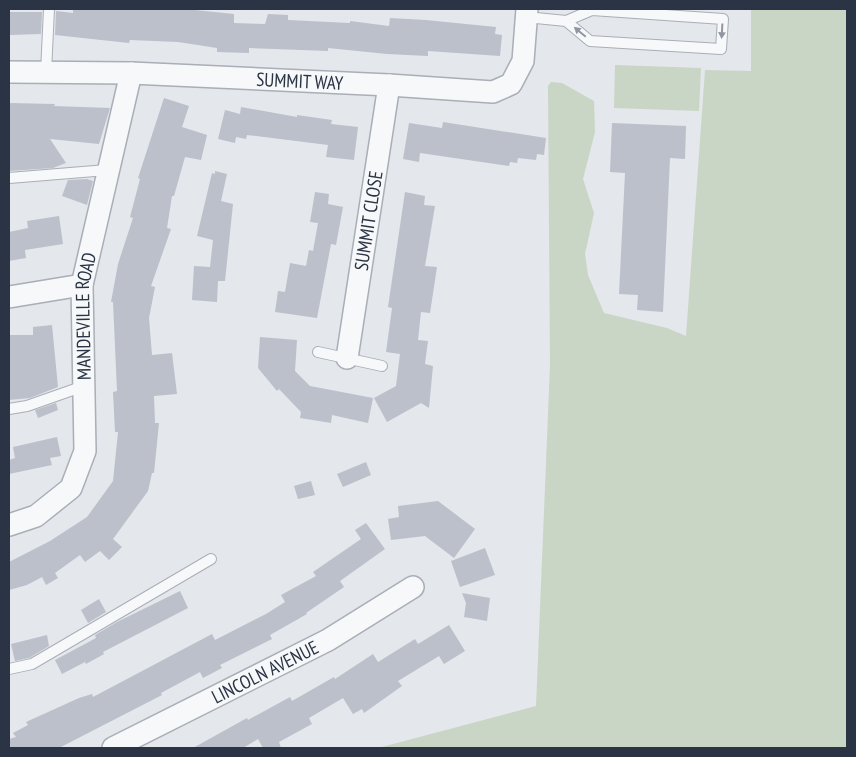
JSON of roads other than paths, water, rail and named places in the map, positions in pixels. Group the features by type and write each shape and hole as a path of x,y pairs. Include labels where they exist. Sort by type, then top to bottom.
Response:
{"street":[{"name":"SUMMIT WAY","path":"9,72 131,73 389,85 493,92 511,84 523,61 527,13"},
{"name":"MANDEVILLE ROAD","path":"9,524 36,516 71,488 85,452 82,285 107,170 131,73"},
{"name":"SUMMIT CLOSE","path":"347,358 389,85"},
{"path":"9,297 82,285"},
{"name":"LINCOLN AVENUE","path":"112,748 328,640 413,587"}],"lane":[{"path":"46,72 49,9"},
{"path":"527,13 566,21 590,41 722,49 723,20 592,10 566,21"},
{"path":"9,178 107,170"},
{"path":"318,352 382,366"},
{"path":"9,409 27,406 85,386"},
{"path":"9,669 32,664 211,559"}]}
